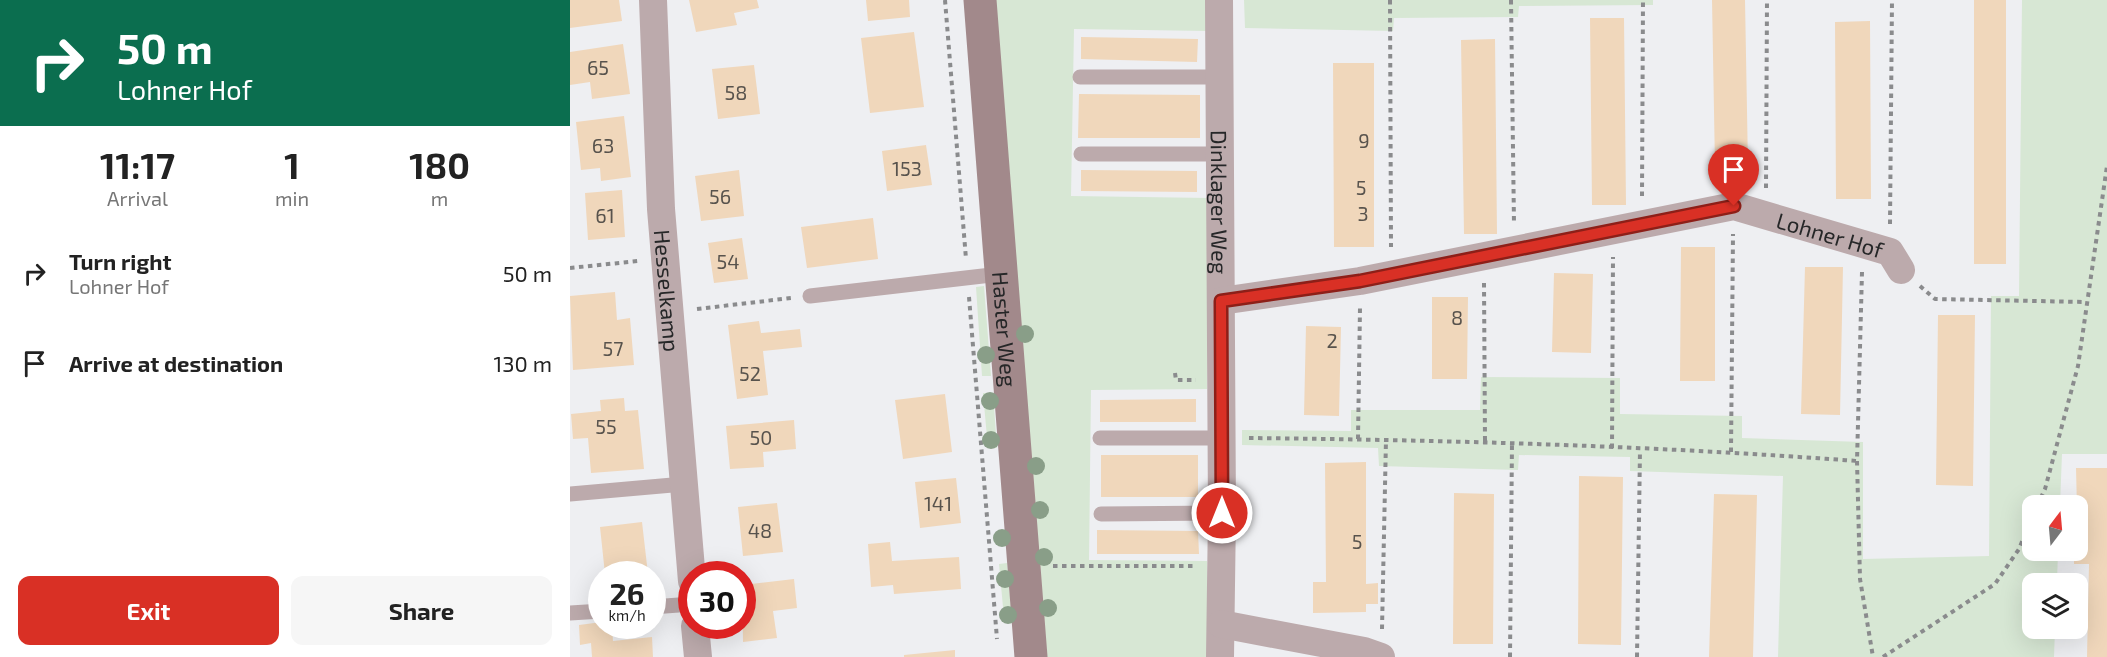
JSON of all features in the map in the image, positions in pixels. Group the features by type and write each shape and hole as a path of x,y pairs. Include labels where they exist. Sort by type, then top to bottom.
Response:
{"street":[{"name":"Hesselkamp","path":"653,0 665,259 690,561"},
{"name":"Haster Weg","path":"980,0 1031,657"},
{"name":"Dinklager Weg","path":"1219,0 1222,438 1220,657"},
{"name":"Lohner Hof","path":"1221,301 1360,281 1484,258 1734,206 1863,244 1895,261"},
{"path":"1221,624 1364,651 1382,645"},
{"path":"696,639 698,657"}],"lane":[{"path":"1080,77 1220,77"},
{"path":"1081,154 1220,154"},
{"path":"810,296 1000,274"},
{"path":"1100,438 1222,438"},
{"path":"570,494 684,484"},
{"path":"1101,514 1222,513"},
{"path":"570,613 588,612"}],"path":[{"path":"945,0 998,648"},
{"path":"1390,0 1391,275"},
{"path":"1511,0 1514,251"},
{"path":"1642,224 1643,0"},
{"path":"1767,0 1767,215"},
{"path":"1892,0 1895,261 1935,299 2085,302"},
{"path":"2042,495 2078,366 2085,302 2107,166"},
{"path":"1731,452 1734,206"},
{"path":"1612,448 1613,231"},
{"path":"1863,244 1857,461 1860,579 1872,657"},
{"path":"1484,258 1485,442"},
{"path":"570,268 665,259"},
{"path":"1358,439 1360,281"},
{"path":"669,312 810,296"},
{"path":"1222,438 1386,439 1640,450 1685,449 1857,461"},
{"path":"1382,645 1386,439"},
{"path":"1510,657 1512,443"},
{"path":"1637,657 1640,450"},
{"path":"1883,657 1995,584 2022,542"},
{"path":"1055,567 1221,566"}],"green space":[{"path":"995,0 1206,0 1209,31 1074,29 1071,196 1210,198 1207,389 1091,390 1089,560 1207,561 1209,657 1047,657"},
{"path":"1244,0 1653,0 1653,5 1519,6 1518,17 1394,18 1393,31 1245,28"},
{"path":"2022,0 2107,0 2107,454 2062,454 2060,495 2022,495 2022,561 2058,561 2057,573 2022,573 2022,639 2055,639 2054,657 1778,657 1783,476 1630,471 1630,457 1519,455 1518,470 1379,466 1378,448 1242,445 1242,430 1351,431 1351,410 1480,410 1481,377 1620,378 1620,414 1742,416 1742,438 1863,442 1863,559 1989,556 1991,296 2019,296"},
{"path":"984,286 991,376 982,376 976,287"},
{"path":"983,393 993,393 997,448 988,448"},
{"path":"1007,563 1012,618 1004,618 999,564"}],"building":[{"path":"570,0 619,0 622,21 570,28"},
{"path":"689,0 757,0 759,8 734,13 737,25 696,32"},
{"path":"866,0 909,0 910,17 868,21"},
{"path":"1712,0 1745,0 1748,166 1715,167"},
{"path":"1974,0 2006,0 2006,264 1974,264"},
{"path":"1590,18 1624,18 1626,205 1592,205"},
{"path":"1870,21 1871,199 1836,199 1835,22"},
{"path":"914,32 924,107 870,113 861,38"},
{"path":"1081,37 1198,39 1197,62 1081,59"},
{"path":"1495,39 1497,234 1464,234 1461,40"},
{"path":"623,44 630,94 592,99 590,82 570,85 570,52"},
{"path":"1333,63 1374,63 1374,247 1334,247"},
{"path":"754,65 760,114 718,119 712,69"},
{"path":"1079,94 1200,95 1200,138 1078,138"},
{"path":"624,116 631,177 601,181 600,168 581,170 576,122"},
{"path":"926,145 932,185 887,191 882,151"},
{"path":"739,170 744,216 701,221 695,176"},
{"path":"1081,170 1197,171 1197,192 1081,191"},
{"path":"622,190 625,237 588,240 585,193"},
{"path":"873,218 878,259 807,268 801,227"},
{"path":"742,238 748,279 714,283 708,243"},
{"path":"1681,247 1715,247 1715,381 1680,381"},
{"path":"1805,267 1843,267 1840,415 1801,414"},
{"path":"1554,273 1593,274 1591,353 1552,352"},
{"path":"615,292 617,320 630,318 634,365 573,370 570,296"},
{"path":"1432,297 1468,297 1467,379 1432,379"},
{"path":"1938,315 1975,315 1973,486 1936,485"},
{"path":"759,321 761,333 800,329 802,347 763,351 768,395 737,399 728,325"},
{"path":"1306,326 1341,327 1339,416 1304,415"},
{"path":"945,394 952,452 903,459 895,400"},
{"path":"624,398 625,411 638,410 644,469 591,473 588,438 573,439 571,414 601,411 600,400"},
{"path":"1196,399 1196,422 1100,422 1100,400"},
{"path":"794,420 796,449 763,452 764,467 730,469 726,426"},
{"path":"1101,455 1198,455 1198,497 1101,497"},
{"path":"1366,462 1366,584 1378,583 1378,604 1366,604 1366,612 1313,613 1313,582 1326,582 1325,463"},
{"path":"2076,468 2107,468 2107,657 2087,657 2089,564 2074,564 2074,561 2088,561 2088,495 2077,495"},
{"path":"1579,476 1623,477 1621,645 1578,644"},
{"path":"956,478 961,523 920,528 915,482"},
{"path":"1454,493 1494,494 1493,644 1453,644"},
{"path":"1714,494 1757,495 1753,657 1709,657"},
{"path":"777,503 783,552 743,556 738,507"},
{"path":"642,522 646,561 604,561 600,527"},
{"path":"1097,530 1198,531 1199,554 1097,554"},
{"path":"890,542 892,561 959,557 961,589 894,594 893,585 871,587 868,544"},
{"path":"794,579 797,608 773,611 777,638 743,642 743,639 756,639 756,583"},
{"path":"588,624 588,639 613,639 613,641 652,639 653,657 592,657 591,643 580,645 579,625"},
{"path":"955,650 955,657 904,657 904,655"}],"route":[{"path":"1222,513 1221,301 1360,281 1484,258 1734,206"}]}
